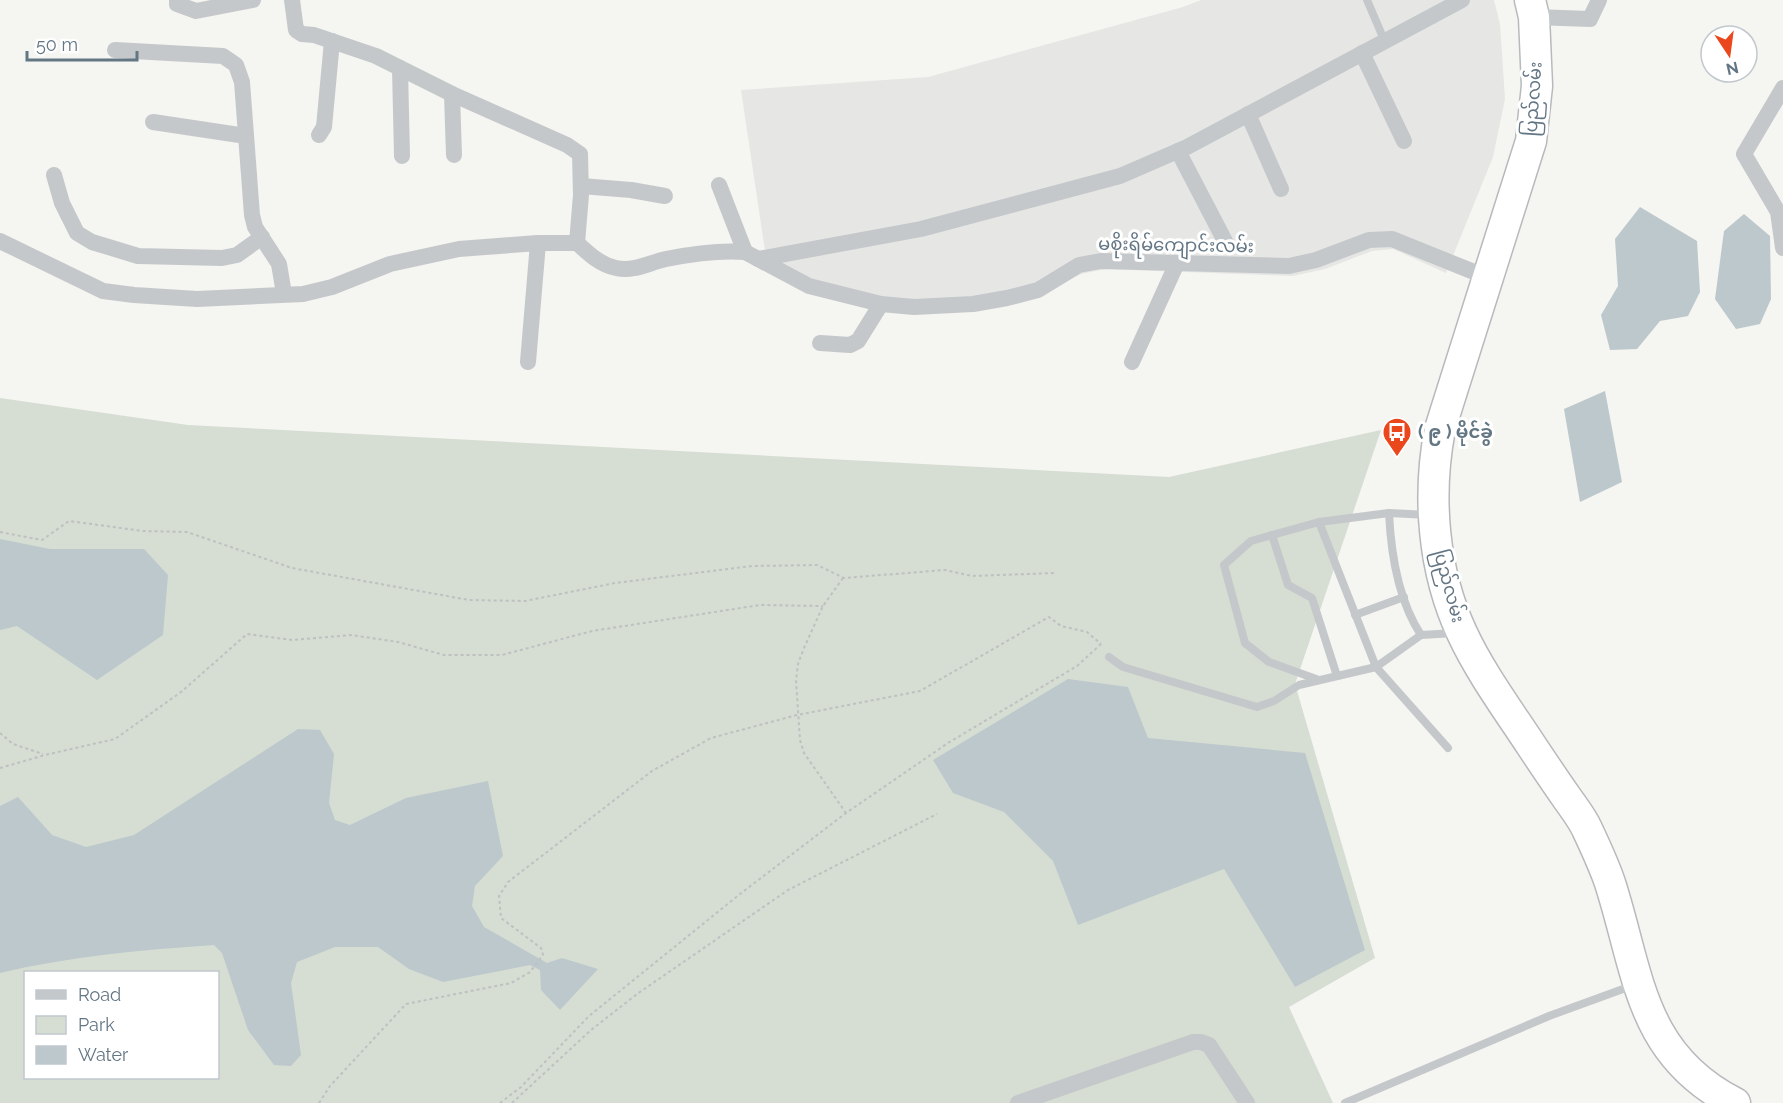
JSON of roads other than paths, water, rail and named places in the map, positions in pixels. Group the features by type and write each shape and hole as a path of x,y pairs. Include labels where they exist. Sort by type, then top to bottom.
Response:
{"highway":[{"name":"ပြည်လမ်း","path":"1532,9 1537,86 1531,141 1440,429 1434,458 1435,534 1445,583 1462,632 1521,730 1586,826 1610,882 1637,984 1656,1028 1667,1047 1690,1074 1735,1103"}],"street":[{"path":"177,0 177,4 196,11 253,0"},
{"path":"0,241 103,291 197,299 303,294 332,287 390,264 459,249 538,243 577,243 581,186 580,154 567,145 452,94 376,56 314,35 302,34 296,30 292,0"},
{"path":"719,185 752,256 921,229 1120,176 1178,151 1462,0"},
{"path":"1532,9 1590,19 1599,0"},
{"path":"319,135 324,127 332,41"},
{"path":"115,50 211,54 227,57 236,65 242,82 252,215 255,227 279,264 284,294"},
{"path":"1362,53 1404,141"},
{"path":"400,68 402,156"},
{"path":"1783,88 1744,154 1778,212 1783,248"},
{"path":"452,94 454,155"},
{"path":"1248,114 1281,189"},
{"path":"153,122 246,136"},
{"path":"1178,151 1227,245"},
{"path":"54,175 62,203 77,233 92,242 138,256 222,258 237,255 262,237"},
{"path":"581,186 631,190 665,196"},
{"name":"မစိုးရိမ်ကျောင်းလမ်း","path":"577,243 596,260 614,268 635,269 665,260 734,251 752,256 809,286 881,304 915,307 972,304 1038,290 1079,265 1101,261 1289,266 1316,260 1369,240 1392,239 1489,278"},
{"path":"528,362 538,243"},
{"path":"1132,362 1177,263"},
{"path":"820,343 850,345 858,341 881,304"},
{"path":"1018,1103 1193,1042 1201,1042 1209,1046 1247,1103"}],"lane":[{"path":"1367,0 1384,42"},
{"path":"1389,513 1391,552 1410,620 1421,635"},
{"path":"1318,680 1269,662 1245,643 1224,565 1251,541 1319,522 1389,513 1434,516"},
{"path":"1319,522 1377,667 1448,748"},
{"path":"1272,535 1288,585 1312,598 1337,676"},
{"path":"1355,615 1404,597"},
{"path":"1109,657 1123,667 1257,707 1299,685 1377,667 1421,635 1462,632"},
{"path":"1345,1103 1549,1016 1637,984"}],"water":[{"path":"1640,207 1697,241 1700,292 1688,316 1660,321 1637,349 1610,350 1601,315 1618,286 1615,239"},
{"path":"1744,214 1770,236 1771,299 1760,324 1736,329 1715,299 1724,231"},
{"path":"1605,391 1622,482 1580,502 1564,409"},
{"path":"0,539 50,549 144,549 168,575 163,635 97,680 17,626 0,630"},
{"path":"1068,679 1128,687 1148,738 1305,753 1365,950 1295,987 1224,869 1078,925 1053,861 1004,812 953,793 933,760"},
{"path":"298,729 320,730 334,754 329,803 335,820 350,825 406,798 488,781 503,856 475,886 472,906 484,927 547,963 562,958 598,969 560,1010 541,990 540,970 530,965 443,982 409,969 378,947 335,947 297,962 291,983 301,1055 291,1066 274,1065 248,1030 222,953 214,945 80,958 0,973 0,806 18,797 52,835 86,847 134,835"}],"place":[{"name":"( ၉ ) မိုင်ခွဲ","path":"1397,458"}]}
